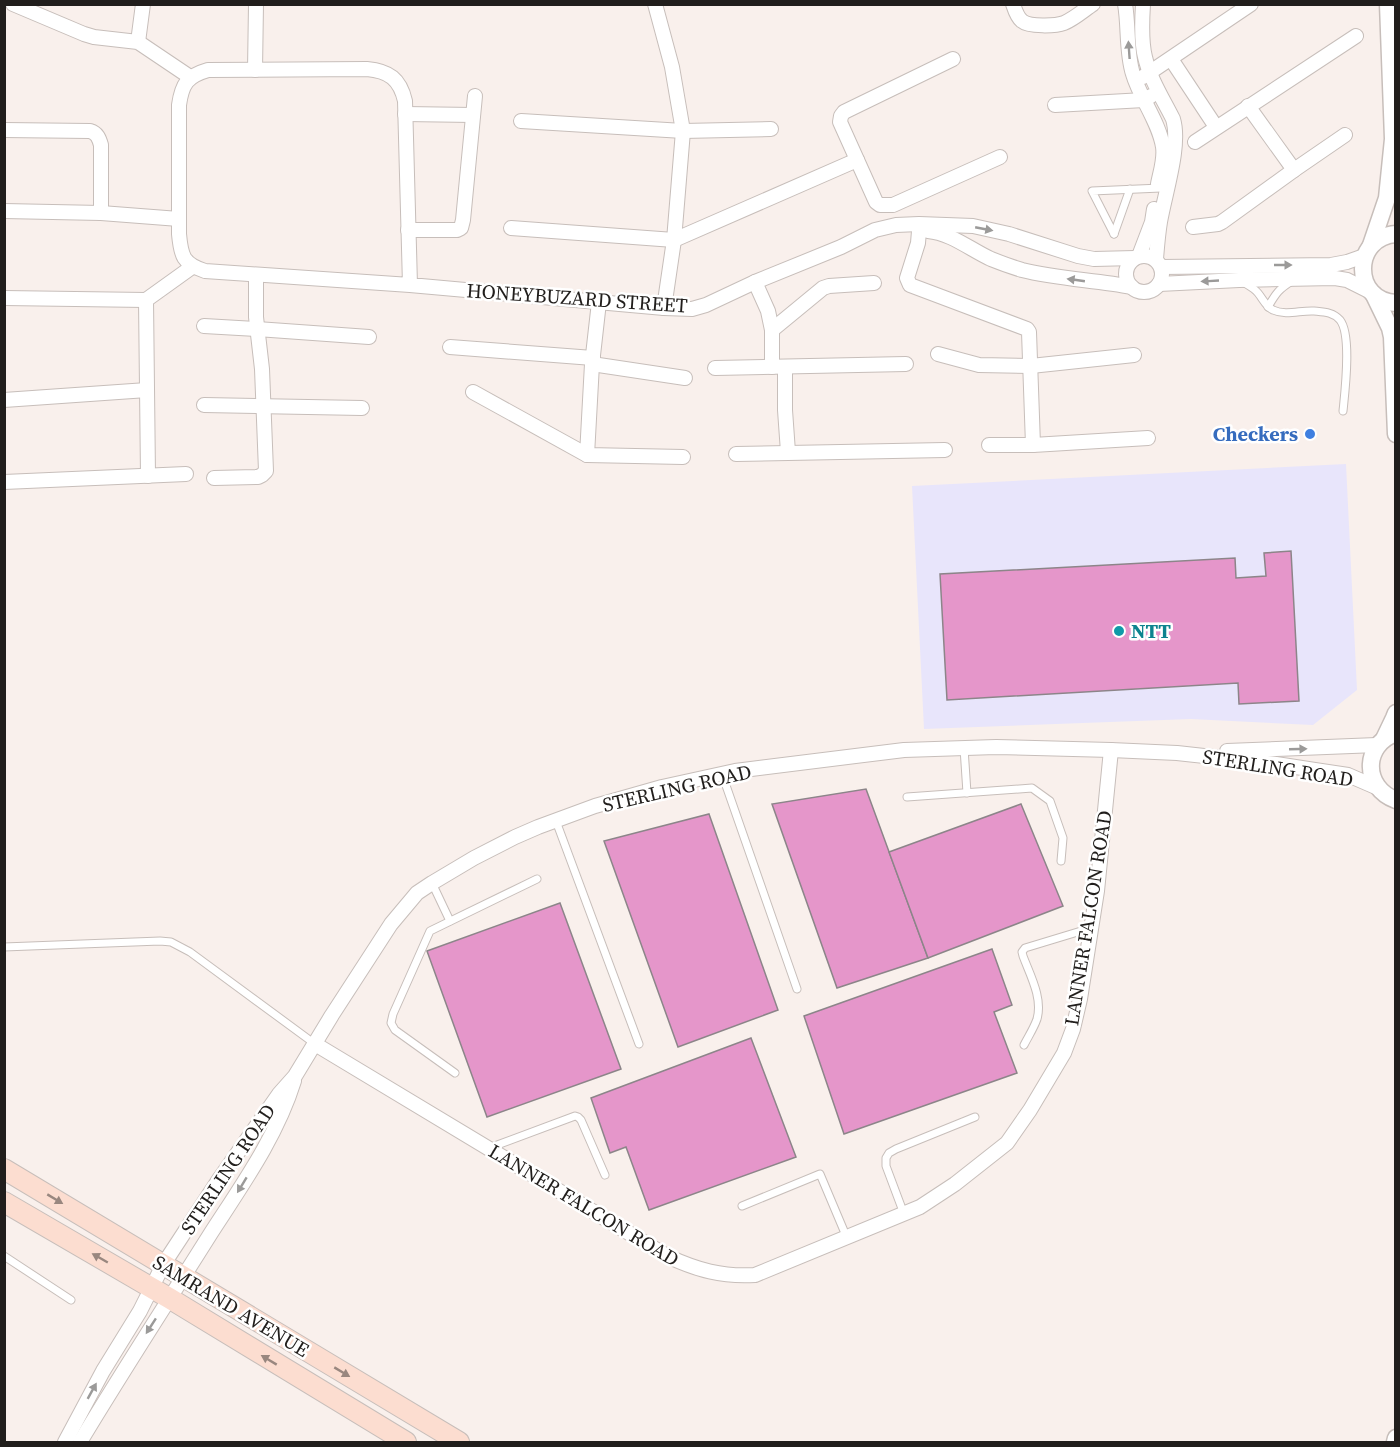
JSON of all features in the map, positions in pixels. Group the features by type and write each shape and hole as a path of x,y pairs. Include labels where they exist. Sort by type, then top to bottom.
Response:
{"main road":[{"name":"SAMRAND AVENUE","path":"4,1169 459,1443"},
{"name":"SAMRAND AVENUE","path":"4,1202 169,1298 406,1443"}],"street":[{"path":"13,4 84,34 138,42 190,77"},
{"path":"138,42 143,4"},
{"path":"255,70 256,4"},
{"path":"655,4 672,67 683,131 674,240 664,308"},
{"path":"1013,4 1019,18 1024,23 1057,25 1065,23 1093,4"},
{"path":"1125,4 1130,58 1136,82 1163,147 1158,263 1162,273 1155,289 1143,292 1132,287 1126,278 1126,272 1130,261 1137,257 1148,256 1158,263 1331,265 1347,262 1368,251 1380,238 1395,234"},
{"path":"1137,257 1152,222 1173,156 1175,126 1144,55 1143,4"},
{"path":"1136,82 1251,4"},
{"path":"1388,4 1395,159"},
{"path":"1195,142 1356,36"},
{"path":"953,59 844,112 841,116 840,122 876,202 880,205 893,205 1000,157"},
{"path":"1171,59 1216,127"},
{"path":"4,298 146,300 192,267 184,257 181,248 179,105 180,93 190,77 208,70 377,70 394,78 399,84 405,101 410,285"},
{"path":"1055,105 1144,100 1160,92"},
{"path":"408,230 457,230 461,228 475,96"},
{"path":"1248,106 1294,170"},
{"path":"405,114 473,115"},
{"path":"521,121 683,131 771,129"},
{"path":"4,130 94,132 101,145 101,213"},
{"path":"1193,227 1222,222 1345,135"},
{"path":"1393,139 1387,198 1362,268 1364,281 1390,328 1392,337 1395,434"},
{"path":"511,228 674,240 857,160"},
{"path":"4,211 101,213 179,219"},
{"name":"HONEYBUZARD STREET","path":"192,267 205,271 410,285 692,309 841,247 875,230 896,225 973,226 1009,234 1086,258 1137,257"},
{"name":"HONEYBUZARD STREET","path":"841,247 897,231 933,231 1020,270 1053,277 1132,287"},
{"path":"919,231 918,243 907,278 910,285 1027,329 1030,335 1033,445"},
{"path":"214,478 258,477 264,473 266,468 262,369 255,298 256,275"},
{"path":"1159,284 1335,278 1347,280 1388,303 1395,303"},
{"path":"755,282 768,311 772,330 785,410 788,452"},
{"path":"772,330 823,288 874,283"},
{"path":"146,300 148,476"},
{"path":"587,455 592,361 599,302"},
{"path":"204,326 369,337"},
{"path":"450,347 592,361 685,378"},
{"path":"938,354 979,365 1031,366 1134,355"},
{"path":"715,368 906,364"},
{"path":"4,400 147,390"},
{"path":"473,392 587,455 683,457"},
{"path":"204,405 362,408"},
{"path":"989,445 1033,445 1148,438"},
{"path":"736,454 945,450"},
{"path":"4,482 186,474"},
{"path":"1394,802 1378,788 1372,778 1370,766 1372,755 1386,739 1395,713"},
{"name":"STERLING ROAD","path":"1177,753 1386,739"},
{"name":"STERLING ROAD","path":"65,1443 103,1371 140,1311 163,1265 220,1178 295,1076 392,924 417,893 474,858 515,837 595,806 662,787 722,774 904,750 996,747 1177,753 1348,775 1378,788"},
{"name":"LANNER FALCON ROAD","path":"315,1044 667,1256 712,1273 734,1277 755,1275 920,1207 955,1184 1007,1143 1030,1110 1064,1053 1073,1029 1080,999 1097,891 1111,750"},
{"name":"STERLING ROAD","path":"80,1443 268,1140 289,1098 295,1076"},
{"path":"1395,1438 1395,1443"}],"lane":[{"path":"1130,189 1114,234 1092,191 1130,189 1162,188"},
{"path":"1268,307 1275,293 1298,278"},
{"path":"1239,280 1257,292 1272,310 1283,313 1310,310 1327,312 1339,320 1344,328 1348,367 1343,411"},
{"path":"964,748 967,792"},
{"path":"722,774 796,989"},
{"path":"907,797 1032,788 1050,801 1063,838 1061,861"},
{"path":"556,820 639,1044"},
{"path":"455,1073 395,1030 391,1023 393,1014 430,931 537,879"},
{"path":"432,883 450,921"},
{"path":"1024,1045 1037,1019 1039,1007 1023,956 1024,948 1091,928"},
{"path":"4,947 171,942 190,952 315,1044"},
{"path":"489,1148 575,1116 581,1120 605,1175"},
{"path":"903,1214 886,1166 889,1153 975,1117"},
{"path":"742,1206 820,1174 847,1238"},
{"path":"4,1256 71,1300"}],"shaded area":[{"path":"1346,464 1357,690 1313,725 1191,719 924,729 912,486"}],"building":[{"name":"NTT","path":"1291,551 1299,701 1239,704 1238,683 947,700 940,574 1235,558 1236,578 1266,576 1264,553"},
{"path":"866,789 928,958 837,988 772,804"},
{"path":"1021,804 1063,906 928,958 889,852"},
{"path":"709,814 778,1010 678,1047 604,841"},
{"path":"560,903 621,1069 487,1117 427,951"},
{"path":"992,949 1012,1005 994,1012 1017,1073 844,1134 804,1016"},
{"path":"751,1038 796,1157 649,1210 626,1147 610,1153 591,1098"}],"place":[{"name":"Checkers","path":"1310,434"},
{"name":"NTT","path":"1119,631"}]}
